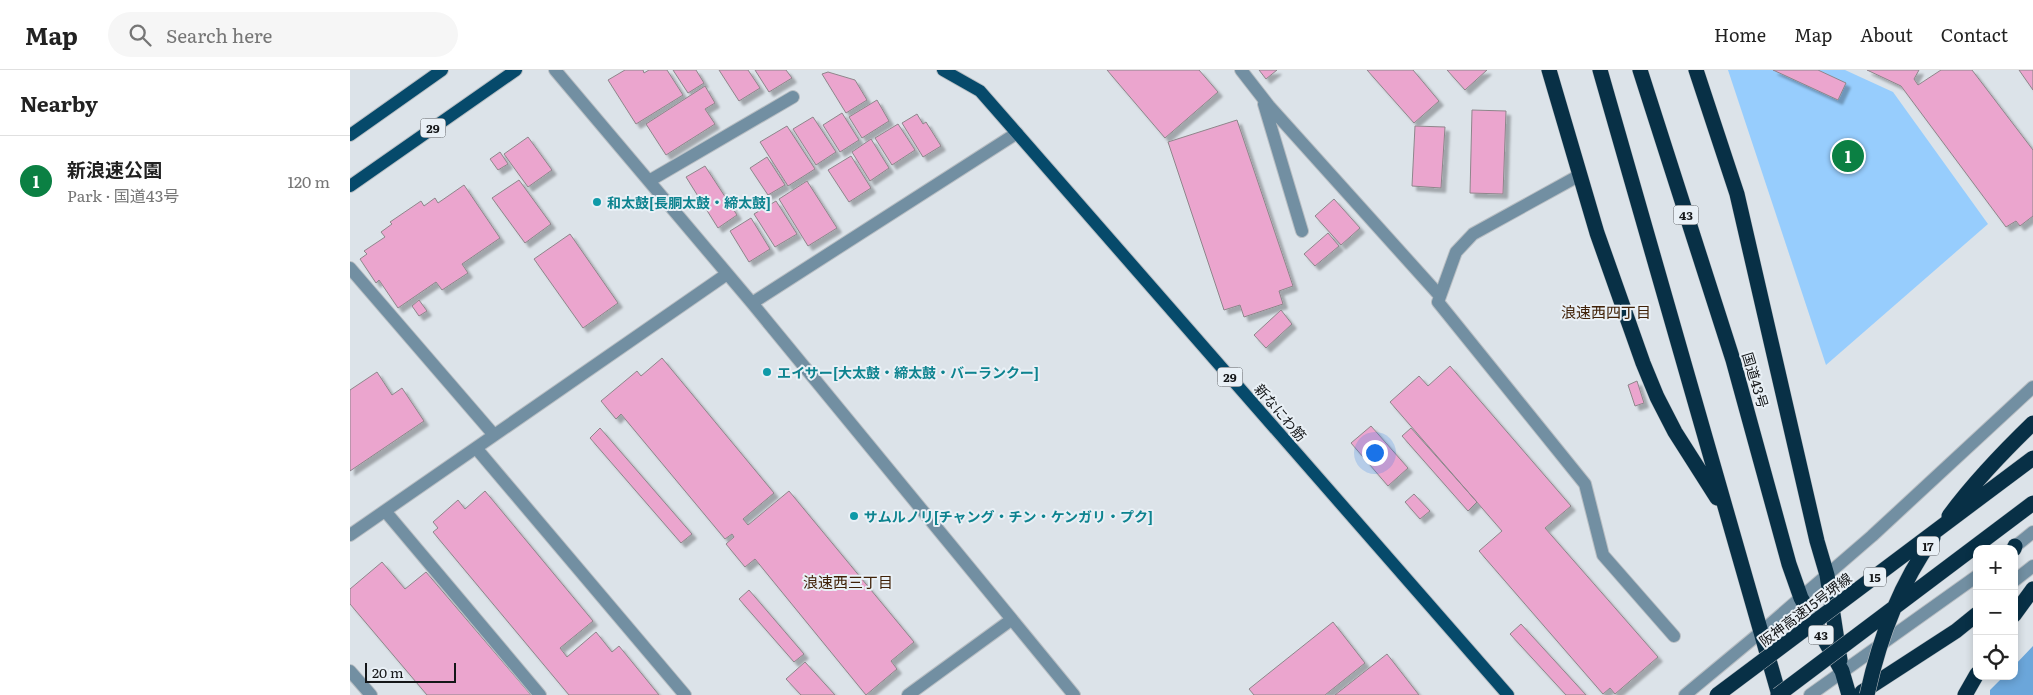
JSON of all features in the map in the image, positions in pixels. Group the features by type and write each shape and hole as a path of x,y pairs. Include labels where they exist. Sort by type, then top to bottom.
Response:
{"highway":[{"path":"1549,70 1597,233 1657,397 1675,432 1727,514"},
{"path":"1600,70 1778,695 2033,503"},
{"name":"国道43号","path":"1640,70 1733,360 1789,564 1801,598 1842,671 1849,695"},
{"path":"1696,70 1736,194 1817,542 1827,575 1842,671"},
{"name":"17","path":"1867,695 1873,665 1895,606 1925,549 1963,497 2004,450 2033,423"},
{"name":"阪神高速15号堺線","path":"1717,695 2033,458"},
{"path":"2018,609 2033,588"},
{"path":"1858,695 1956,631 1973,617"},
{"path":"1965,695 1974,680"}],"main road":[{"path":"350,135 442,70"},
{"name":"29","path":"350,186 516,70"},
{"name":"新なにわ筋","path":"944,70 980,91 1508,695"}],"street":[{"path":"555,70 752,303 1074,695"},
{"path":"1241,70 1440,296"},
{"path":"1262,96 1302,231"},
{"path":"648,181 792,98"},
{"path":"752,303 1017,133"},
{"path":"1580,175 1473,234 1456,252 1438,302 1585,484 1603,555 1674,636"},
{"path":"350,268 494,435"},
{"path":"350,535 727,274"},
{"path":"1685,695 1827,575 2033,387"},
{"path":"476,448 685,695"},
{"path":"385,511 540,695"},
{"path":"2018,545 2033,532"},
{"path":"2018,579 2033,566"},
{"path":"1810,695 1973,579"},
{"path":"908,695 1011,620"},
{"path":"350,671 371,695"}],"shaded area":[{"path":"1728,70 1845,70 1893,92 1988,224 1826,365"},
{"path":"2033,646 2033,695 1990,695 1990,690 2000,680 2018,680 2018,662"}],"building":[{"path":"625,70 643,70 644,73 649,70 667,70 683,95 636,124 608,80"},
{"path":"673,70 696,70 704,83 688,93"},
{"path":"719,70 748,70 760,88 739,101"},
{"path":"755,70 786,70 792,78 769,92"},
{"path":"1107,70 1199,70 1218,92 1165,138"},
{"path":"1259,70 1277,70 1266,79"},
{"path":"1367,70 1413,70 1439,101 1414,123"},
{"path":"1447,70 1487,70 1465,90"},
{"path":"1773,70 1818,70 1846,83 1838,100"},
{"path":"1867,70 1919,70 1914,79 1918,85 1941,70 1972,70 2033,150 2033,216 2020,226 2016,221 2006,227 1901,86"},
{"path":"2019,70 2033,70 2033,90"},
{"path":"828,72 855,80 867,100 846,113 822,74"},
{"path":"705,86 715,103 705,109 715,124 666,155 646,124"},
{"path":"877,100 889,121 862,138 849,117"},
{"path":"1472,110 1506,111 1503,194 1470,193"},
{"path":"842,113 859,140 840,152 823,125"},
{"path":"917,114 923,124 926,122 941,146 923,157 902,123"},
{"path":"813,117 836,152 816,165 793,129"},
{"path":"1237,120 1293,286 1279,291 1283,304 1244,317 1240,305 1224,310 1168,142"},
{"path":"898,124 915,150 892,165 875,138"},
{"path":"787,126 815,169 788,186 760,142"},
{"path":"1415,126 1445,127 1441,188 1412,186"},
{"path":"528,137 552,170 528,187 504,154"},
{"path":"871,139 889,168 870,181 852,152"},
{"path":"500,152 508,164 498,170 490,159"},
{"path":"851,156 871,188 849,202 828,170"},
{"path":"767,157 785,185 768,195 750,168"},
{"path":"705,166 737,215 718,228 686,177"},
{"path":"519,180 551,224 525,243 492,198"},
{"path":"807,181 837,228 808,246 779,199"},
{"path":"464,185 500,238 462,264 468,273 442,290 436,282 398,308 379,280 376,283 360,259 367,254 364,251 385,237 381,232 392,224 390,222 421,201 424,206 435,198 438,203"},
{"path":"1334,199 1360,228 1341,245 1315,216"},
{"path":"776,201 797,234 775,247 754,214"},
{"path":"751,218 770,249 749,262 730,231"},
{"path":"1328,233 1339,246 1315,266 1304,254"},
{"path":"570,234 618,303 583,328 534,259"},
{"path":"419,300 427,311 419,316 412,306"},
{"path":"1281,310 1292,324 1266,348 1254,335"},
{"path":"662,358 774,493 743,519 748,525 789,491 914,642 891,661 897,669 866,695 755,559 745,567 726,544 734,537 732,534 725,539 621,414 616,419 601,401 637,371 641,376"},
{"path":"1450,366 1571,506 1545,528 1658,657 1615,694 1610,688 1603,694 1479,551 1502,531 1390,402 1419,376 1428,386"},
{"path":"377,372 392,395 402,388 424,421 350,471 350,390"},
{"path":"1637,381 1644,403 1635,406 1628,385"},
{"path":"1371,426 1408,468 1388,486 1351,443"},
{"path":"600,428 692,534 681,543 590,438"},
{"path":"1411,428 1477,502 1468,511 1402,436"},
{"path":"485,491 593,621 560,648 567,657 596,632 612,652 619,646 659,695 569,695 433,532 438,528 433,522 458,500 465,509"},
{"path":"1414,494 1430,511 1420,519 1405,502"},
{"path":"382,562 405,589 426,572 531,695 427,695 350,604 350,589"},
{"path":"749,590 804,654 794,662 739,599"},
{"path":"1333,622 1365,663 1325,695 1254,695 1249,689"},
{"path":"1521,624 1586,695 1566,695 1510,634"},
{"path":"1387,654 1419,695 1335,695"},
{"path":"805,662 835,695 801,695 786,679"}],"place":[{"name":"新浪速公園","path":"1848,156"},
{"name":"和太鼓[長胴太鼓・締太鼓]","path":"597,202"},
{"name":"エイサー[大太鼓・締太鼓・バーランクー]","path":"767,372"},
{"name":"サムルノリ[チャング・チン・ケンガリ・プク]","path":"854,516"}],"district":[{"name":"浪速西四丁目","path":"1606,311"},
{"name":"浪速西三丁目","path":"848,581"}]}
